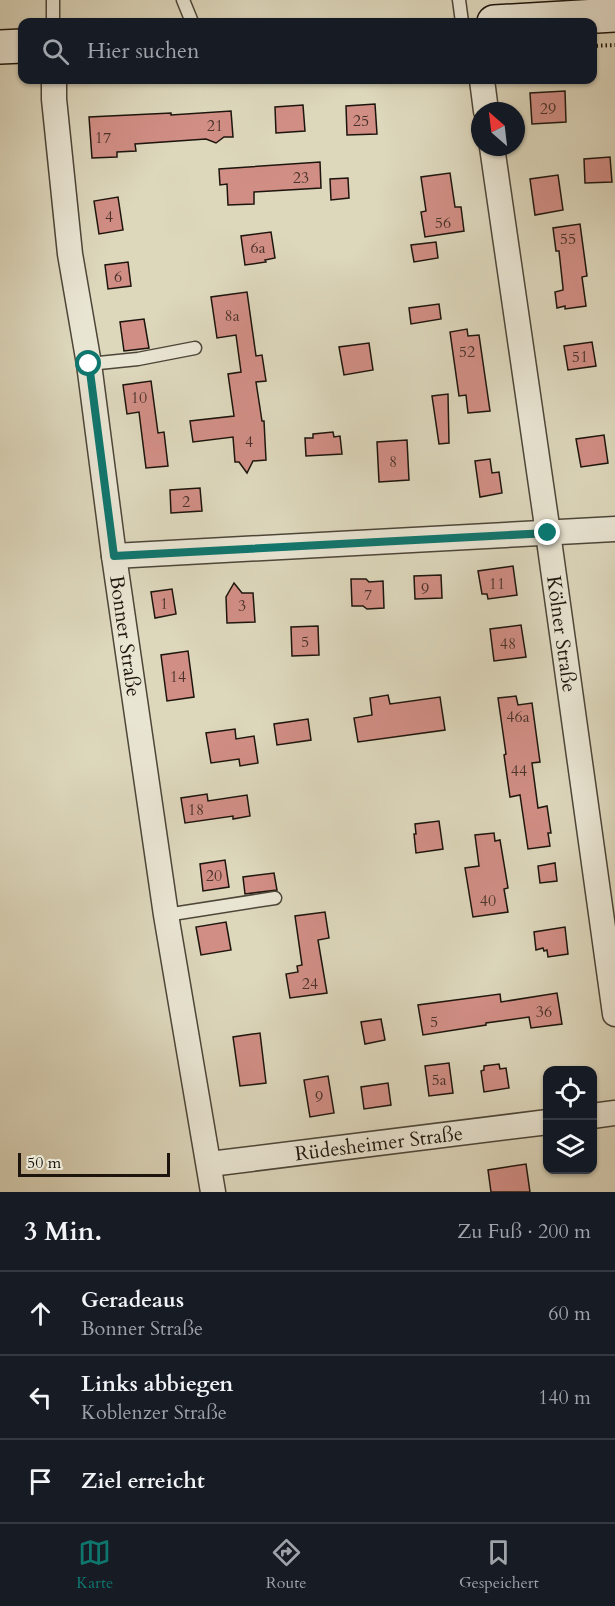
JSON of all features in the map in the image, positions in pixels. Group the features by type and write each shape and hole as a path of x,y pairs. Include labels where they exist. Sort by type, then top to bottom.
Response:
{"main road":[{"path":"563,18 615,15"},
{"path":"0,47 18,46"}],"street":[{"name":"Bonner Straße","path":"54,84 70,254 89,364 114,556 166,915 213,1192"},
{"path":"483,84 485,102"},
{"name":"Kölner Straße","path":"493,156 615,1014"},
{"path":"114,556 615,529"},
{"path":"597,1115 615,1113"},
{"name":"Rüdesheimer Straße","path":"210,1164 543,1123"}],"lane":[{"path":"52,0 53,18"},
{"path":"183,0 190,18"},
{"path":"459,0 461,18"},
{"path":"89,364 138,359 195,348"},
{"path":"166,915 276,898"}],"path":[{"path":"597,46 615,45"}],"building":[{"path":"565,91 566,122 532,124 530,93"},
{"path":"375,104 377,134 347,135 346,106"},
{"path":"303,105 305,131 276,133 275,107"},
{"path":"231,111 233,137 224,137 216,143 206,139 135,144 136,151 117,152 117,157 92,158 89,117"},
{"path":"610,157 612,182 585,183 584,159"},
{"path":"320,162 321,188 254,192 254,204 228,205 227,184 220,185 219,169"},
{"path":"450,173 455,207 461,207 464,231 425,237 421,212 426,211 421,177"},
{"path":"558,175 563,210 535,215 530,179"},
{"path":"348,178 349,198 331,200 330,179"},
{"path":"118,197 123,230 99,234 94,201"},
{"path":"580,224 587,276 582,277 586,306 557,308 555,292 563,288 559,251 556,251 553,228"},
{"path":"271,232 275,258 265,260 266,262 245,265 241,236"},
{"path":"436,242 438,258 414,262 411,245"},
{"path":"128,262 131,286 108,289 105,265"},
{"path":"247,292 256,356 262,355 266,381 256,382 262,421 264,421 266,460 253,461 247,473 239,462 235,462 233,437 193,442 190,421 234,416 228,374 241,372 236,335 217,338 211,297"},
{"path":"439,304 441,319 411,324 409,308"},
{"path":"144,319 149,348 124,351 120,322"},
{"path":"467,329 468,336 479,335 490,411 468,413 466,395 459,396 450,332"},
{"path":"592,342 596,366 568,370 564,346"},
{"path":"369,343 373,370 344,375 339,347"},
{"path":"151,381 158,433 164,432 168,466 146,468 139,412 127,414 123,385"},
{"path":"448,394 449,443 439,444 432,396"},
{"path":"333,432 334,437 340,436 342,454 306,456 305,438 313,438 313,434"},
{"path":"604,435 608,463 581,467 576,439"},
{"path":"407,440 409,480 379,482 377,442"},
{"path":"490,459 492,473 499,472 502,493 480,497 475,461"},
{"path":"200,488 202,511 171,513 170,490"},
{"path":"513,566 517,595 488,599 487,594 482,594 478,571"},
{"path":"441,575 442,598 415,599 414,576"},
{"path":"351,579 366,579 369,582 383,581 384,608 367,609 363,606 352,606"},
{"path":"234,583 242,593 253,593 255,622 227,623 226,597"},
{"path":"172,589 176,614 155,618 151,592"},
{"path":"521,625 526,657 494,661 490,629"},
{"path":"318,626 319,655 292,656 291,627"},
{"path":"188,651 194,697 167,701 161,655"},
{"path":"388,695 390,704 440,697 445,730 358,742 354,718 372,715 370,698"},
{"path":"516,696 518,705 532,703 540,762 532,763 538,808 547,806 551,833 548,833 550,846 528,849 520,795 510,797 498,698"},
{"path":"308,719 311,740 277,745 274,724"},
{"path":"235,729 236,739 254,736 258,763 240,766 239,759 211,763 206,733"},
{"path":"207,794 208,801 247,795 250,816 233,819 233,816 185,823 181,798"},
{"path":"439,821 443,849 416,853 415,824"},
{"path":"494,833 495,841 500,840 508,888 504,889 508,912 473,917 465,868 479,866 475,835"},
{"path":"225,860 229,887 203,891 200,864"},
{"path":"555,863 557,881 540,883 538,866"},
{"path":"274,873 277,890 245,894 243,877"},
{"path":"325,912 329,938 318,940 327,993 290,998 286,974 298,972 297,966 302,965 295,916"},
{"path":"226,922 231,950 201,955 196,927"},
{"path":"565,927 568,954 548,957 547,950 544,951 543,948 536,950 534,932"},
{"path":"557,993 562,1024 531,1028 529,1017 423,1035 418,1005 500,994 501,1002"},
{"path":"381,1019 385,1040 365,1044 361,1022"},
{"path":"260,1033 266,1083 240,1086 233,1037"},
{"path":"449,1063 453,1093 429,1096 425,1066"},
{"path":"499,1064 500,1069 506,1068 509,1088 484,1092 481,1071 484,1070 484,1066"},
{"path":"328,1076 334,1113 310,1117 304,1080"},
{"path":"388,1083 391,1105 364,1109 361,1087"},
{"path":"526,1164 530,1192 491,1192 488,1170"}],"route":[{"path":"89,364 114,556 548,533"}]}
